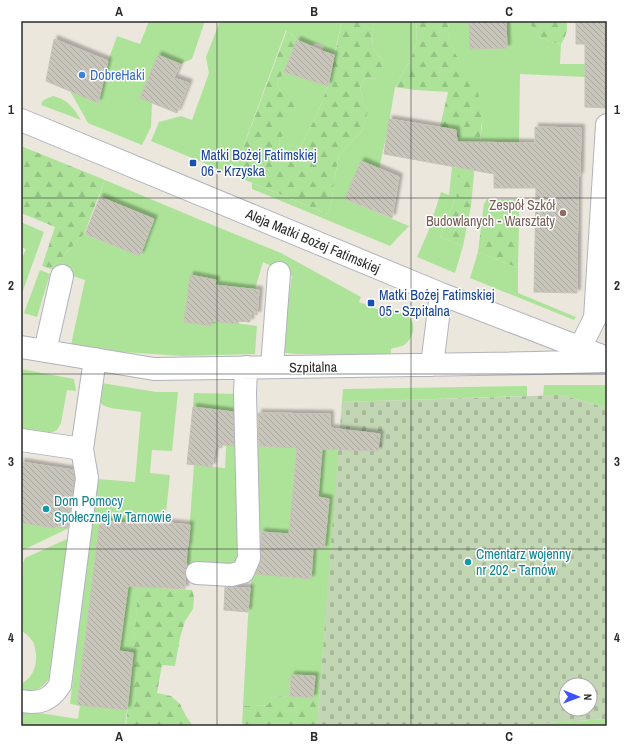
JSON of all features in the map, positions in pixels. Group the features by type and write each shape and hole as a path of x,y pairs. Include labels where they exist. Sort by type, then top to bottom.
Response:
{"street":[{"name":"Aleja Matki Bożej Fatimskiej","path":"21,120 441,294 607,359"},
{"path":"580,348 595,318 607,125"},
{"path":"272,367 279,273"},
{"path":"44,351 62,276"},
{"path":"432,365 441,294"},
{"name":"Szpitalna","path":"21,347 154,369 535,364 607,359"},
{"path":"21,701 31,703 42,701 56,691 60,685 87,478 82,449 95,359"},
{"path":"198,573 231,575 243,572 249,558 245,394 246,367"},
{"path":"21,440 82,449"}],"green space":[{"path":"149,21 205,21 192,59 180,64 158,56 141,97 152,103 151,127 142,145 88,123 70,91 98,102 108,61 117,36 140,44"},
{"path":"220,21 342,21 334,55 322,51 324,46 315,43 312,46 297,40 286,30 233,175 151,141 159,122 181,116 192,120 209,73 206,57"},
{"path":"342,21 374,21 372,31 373,48 383,61 381,75 378,79 366,78 360,86 363,101 368,112 362,131 339,155 332,200 328,214 233,175 287,30 297,40 284,72 277,84 281,92 295,91 302,101 280,140 278,157 288,160 301,146 317,114 328,86"},
{"path":"374,21 417,21 416,45 408,64 395,87 379,169 345,199 409,226 390,246 252,189 252,183 328,214 332,200 339,155 362,131 368,112 363,101 360,86 366,78 378,79 383,61 373,48 372,31"},
{"path":"417,21 448,21 450,37 454,50 478,92 482,116 480,143 457,143 456,130 440,127 448,92 395,87 408,64 416,45"},
{"path":"448,21 528,21 539,37 561,44 560,64 585,64 585,77 520,74 519,143 480,143 482,125 458,59 450,42"},
{"path":"528,21 566,21 567,30 561,44 539,37"},
{"path":"284,72 328,86 317,114 301,146 288,160 278,157 280,140 281,92 277,84"},
{"path":"53,96 62,99 70,105 81,120 41,105 44,100"},
{"path":"21,146 105,180 84,234 51,269 42,266 55,227 21,213"},
{"path":"463,163 473,167 474,174 471,206 463,246 440,237 458,191 458,168"},
{"path":"452,167 458,168 458,191 440,237 463,246 455,273 417,257 428,232 441,192 449,195"},
{"path":"105,180 281,253 361,297 359,302 380,310 381,306 406,315 410,318 413,326 410,338 404,345 391,349 391,355 286,353 281,348 292,276 263,262 255,289 215,285 216,280 190,276 184,322 210,326 211,320 257,326 255,354 182,356 93,350 71,345 85,280 51,269 84,234 140,256 154,219 99,197"},
{"path":"487,199 519,199 519,226 497,217 482,218 484,204"},
{"path":"488,216 503,218 519,226 518,268 478,252 482,218"},
{"path":"21,222 44,232 21,296 21,260 26,249 21,247"},
{"path":"478,252 518,268 518,293 576,317 574,320 470,278"},
{"path":"40,270 50,274 37,317 24,313"},
{"path":"21,369 74,379 76,391 67,390 61,423 57,430 41,435 21,432"},
{"path":"101,383 157,392 178,392 172,451 152,450 150,473 170,475 165,522 152,521 150,545 188,547 194,465 225,468 228,411 193,407 194,393 239,394 241,563 220,566 186,564 186,553 142,550 133,653 119,651 136,525 134,525 135,517 127,516 126,523 101,520 77,705 70,704 97,479 135,482 141,412 112,408 103,405 99,399"},
{"path":"544,385 607,385 607,408 562,395 543,396"},
{"path":"527,386 527,396 342,402 343,389"},
{"name":"Cmentarz wojenny nr 202 - Tarnów","path":"562,395 607,408 607,719 502,726 317,726 342,402"},
{"path":"301,434 300,459 296,459 289,534 258,532 256,446 279,447"},
{"path":"322,449 339,449 321,676 291,675 290,696 272,697 268,705 243,706 248,618 253,566 291,569 290,577 310,579 313,548 324,549 329,499 318,497"},
{"path":"21,523 55,528 55,526 69,528 21,551"},
{"path":"67,539 71,541 51,677 38,689 21,694 21,684 28,679 33,672 36,659 34,643 21,630 23,563 25,558"},
{"path":"142,550 160,588 192,590 194,597 193,609 185,621 175,666 162,665 157,693 171,696 180,704 193,726 126,726"},
{"path":"315,676 321,676 317,726 242,726 243,706 268,705 272,697 290,696 313,698"},
{"path":"80,705 127,710 125,726 21,726 21,710 78,719"},
{"path":"607,719 607,726 502,726 512,725"}],"building":[{"path":"469,21 506,21 507,48 470,49"},
{"path":"576,21 607,21 607,108 585,107 585,44 576,44"},
{"path":"54,39 108,61 98,103 46,81"},
{"path":"297,40 334,55 328,86 284,72"},
{"path":"158,55 180,64 174,78 189,83 177,113 140,98"},
{"path":"389,119 456,130 457,142 535,143 535,127 581,128 580,176 578,176 577,293 534,292 536,188 494,188 494,174 384,154"},
{"path":"361,161 399,177 392,218 345,199"},
{"path":"100,197 154,219 140,256 85,234"},
{"path":"190,275 216,280 215,285 259,290 257,315 251,314 250,322 239,321 238,324 211,321 211,326 184,322"},
{"path":"193,407 233,412 234,446 222,445 222,448 215,447 212,467 187,464"},
{"path":"258,413 330,414 330,428 380,434 378,451 322,449 318,497 329,499 324,549 313,548 311,579 256,574 261,558 261,532 289,534 297,448 259,446"},
{"name":"Dom Pomocy Społecznej w Tarnowie","path":"21,462 73,470 74,478 68,528 55,526 55,528 21,523"},
{"path":"126,519 190,525 185,572 185,589 128,586 119,651 133,653 127,710 77,705 100,520 126,523"},
{"path":"225,587 250,588 248,612 224,610"},
{"path":"291,675 315,676 313,698 290,696"}],"place":[{"name":"DobreHaki","path":"82,75"},
{"name":"Matki Bożej Fatimskiej 06 - Krzyska","path":"193,163"},
{"name":"Zespół Szkół Budowlanych - Warsztaty","path":"563,213"},
{"name":"Matki Bożej Fatimskiej 05 - Szpitalna","path":"371,303"},
{"name":"Dom Pomocy Społecznej w Tarnowie","path":"46,509"},
{"name":"Cmentarz wojenny nr 202 - Tarnów","path":"468,562"}]}
